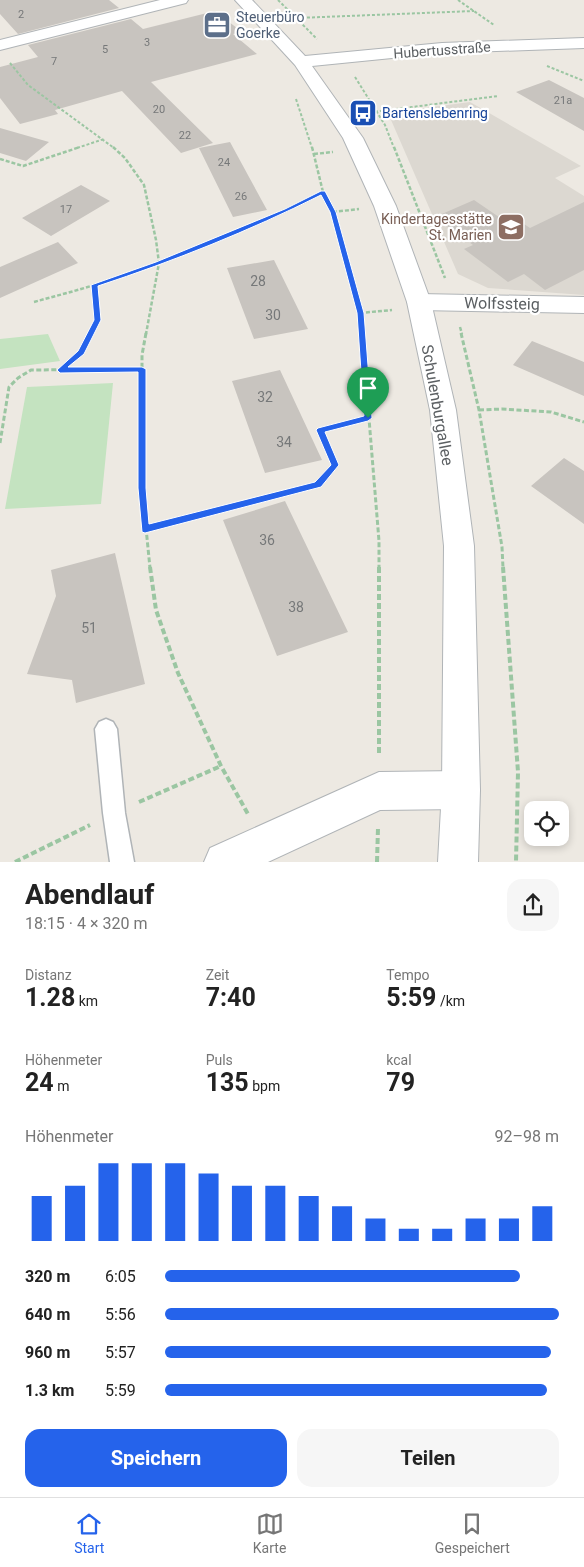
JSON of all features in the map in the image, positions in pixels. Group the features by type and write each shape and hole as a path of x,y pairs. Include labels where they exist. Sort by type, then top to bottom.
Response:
{"street":[{"path":"3,52 42,33 180,0"},
{"name":"Schulenburgallee","path":"243,0 301,62 352,138 386,206 419,302 443,410 459,546 461,790 458,862"},
{"name":"Hubertusstraße","path":"301,62 339,56 584,43"},
{"name":"Wolfssteig","path":"419,302 584,305"},
{"path":"224,862 379,791 461,790"}],"lane":[{"path":"106,729 114,813 122,862"}],"path":[{"path":"458,0 523,45"},
{"path":"296,18 474,11"},
{"path":"3,52 28,85 104,139 125,158 144,185 159,263 142,355 142,488 145,529 156,610 178,672 221,766 264,843"},
{"path":"363,113 498,96"},
{"path":"295,98 314,154 323,192 333,212 360,313 380,541 379,791 376,862"},
{"path":"0,159 22,166 104,139"},
{"path":"314,154 338,152"},
{"path":"34,302 94,285 159,263 287,210 323,192"},
{"path":"60,370 81,352 97,320 94,285"},
{"path":"0,443 9,387 18,378 31,370 142,369"},
{"path":"479,410 502,409 551,412 584,422"},
{"path":"145,529 318,485 335,465 320,430 368,418"}],"shaded area":[{"name":"Kindertagesstätte St. Marien","path":"470,102 581,166 555,178 584,196 584,295 488,288 458,274 388,113"}],"green space":[{"path":"48,334 60,361 0,369 0,339"},
{"path":"113,383 101,504 5,509 27,387"}],"building":[{"path":"0,0 109,0 119,8 18,34 0,14"},
{"path":"215,11 242,32 233,34 257,54 151,82 213,143 181,153 122,91 55,110 58,114 20,124 0,98 0,67 38,57 28,45 131,19 143,29"},
{"path":"549,80 584,98 584,131 516,92"},
{"path":"0,128 49,142 26,161 0,153"},
{"path":"230,142 267,210 233,217 199,148"},
{"path":"81,185 110,201 51,236 22,218"},
{"path":"474,200 515,228 524,224 530,228 584,202 584,270 545,290 524,274 508,282 464,249 473,245 435,217"},
{"path":"58,242 78,263 0,298 0,267"},
{"path":"274,260 308,329 254,339 227,268"},
{"path":"532,341 584,362 584,396 513,365"},
{"path":"280,370 322,460 265,473 232,381"},
{"path":"564,458 584,471 584,524 531,486"},
{"path":"285,501 348,632 277,656 223,520"},
{"path":"115,553 145,684 76,703 72,680 27,674 56,596 51,570"}],"place":[{"name":"Steuerbüro Goerke","path":"217,25"},
{"name":"Bartenslebenring","path":"363,113"},
{"name":"Kindertagesstätte St. Marien","path":"511,227"}],"route":[{"path":"323,192 333,212 360,313 368,418 320,430 335,465 318,485 145,529 142,488 142,369 60,370 81,352 97,320 94,285 159,263 287,210 323,192"}]}
